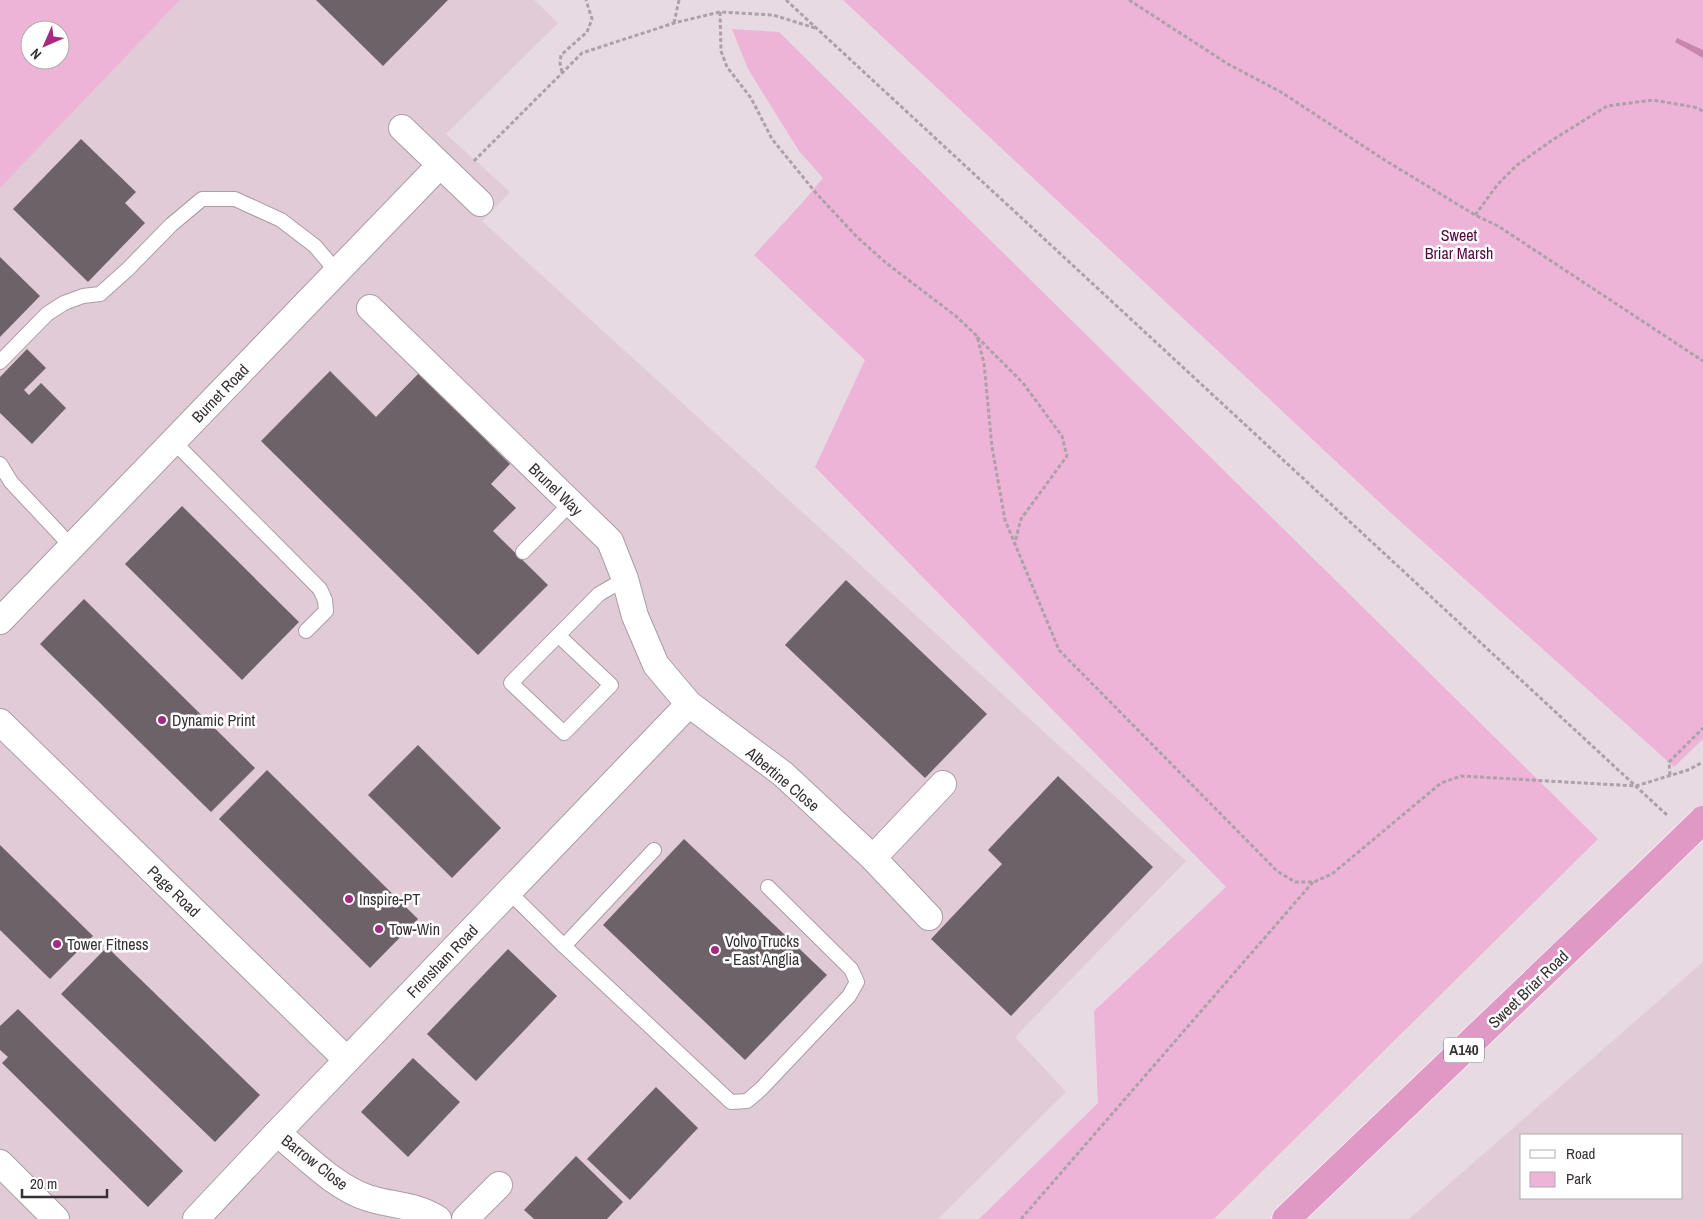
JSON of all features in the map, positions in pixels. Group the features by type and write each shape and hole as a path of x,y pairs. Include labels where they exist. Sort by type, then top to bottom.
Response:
{"highway":[{"name":"Sweet Briar Road","path":"1286,1219 1703,820"}],"street":[{"path":"402,128 480,204"},
{"name":"Burnet Road","path":"0,621 337,272 448,173"},
{"name":"Brunel Way","path":"370,308 610,541 625,579 635,616 656,665 689,704"},
{"name":"Albertine Close","path":"689,704 783,774 873,858 929,917"},
{"name":"Frensham Road","path":"196,1219 689,704"},
{"name":"Page Road","path":"0,722 347,1060"},
{"path":"873,858 943,784"},
{"name":"Barrow Close","path":"277,1133 341,1186 368,1198 404,1205 429,1213 438,1219"},
{"path":"0,1163 56,1219"},
{"path":"465,1219 500,1185"}],"lane":[{"path":"0,362 47,314 64,303 83,296 100,294 202,199 235,199 281,220 314,246 337,272"},
{"path":"173,441 320,588 325,600 326,611 306,631"},
{"path":"0,464 11,482 71,546"},
{"path":"523,552 571,503"},
{"path":"559,636 611,685 564,734 511,683 598,594 625,579"},
{"path":"564,946 654,850"},
{"path":"509,892 731,1102 747,1101 762,1089 849,996 857,982 851,969 768,887"}],"path":[{"path":"562,73 561,55 588,32 592,19 586,0"},
{"path":"674,23 679,0"},
{"path":"786,0 1672,820"},
{"path":"1129,0 1228,64 1281,92 1384,159 1475,215 1498,226 1703,361"},
{"path":"448,173 562,73 582,53 674,23 720,12 773,15 816,28"},
{"path":"720,12 721,51 727,67 751,98 772,139 816,193 856,236 885,262 957,317 1024,383 1062,436 1068,456 1022,519 1014,544"},
{"path":"1475,215 1498,184 1517,165 1607,106 1653,100 1694,107 1703,111"},
{"path":"977,336 984,363 992,447 1005,520 1059,650 1276,871 1295,882 1314,882 1332,874 1441,783 1461,776 1636,786 1688,770 1703,762"},
{"path":"1670,775 1669,762 1703,728"},
{"path":"1021,1219 1314,882"}],"shaded area":[{"path":"180,0 534,0 558,23 446,134 510,192 482,221 1186,861 1015,1037 1066,1092 938,1219 0,1219 0,188"},
{"path":"1677,38 1703,50 1703,58 1675,42"},
{"path":"1703,962 1703,1219 1409,1219"}],"green space":[{"path":"0,0 180,0 0,188"},
{"name":"Sweet Briar Marsh","path":"843,0 1703,0 1703,739 1674,767 1391,513"},
{"path":"732,29 779,32 1598,839 1214,1219 979,1219 1098,1103 1094,1011 1226,887 815,467 865,360 754,255 823,178 799,151 748,69"}],"building":[{"path":"316,0 448,0 383,66"},
{"path":"81,139 136,192 125,203 145,223 88,282 13,209"},
{"path":"0,257 40,296 0,337"},
{"path":"27,349 46,368 24,390 29,395 41,383 66,408 32,444 0,413 0,377"},
{"path":"330,371 376,417 419,373 510,464 491,484 516,508 493,531 548,585 478,655 261,441"},
{"path":"182,506 299,622 242,680 125,564"},
{"path":"846,580 987,714 925,778 785,645"},
{"path":"84,599 255,768 211,812 40,644"},
{"path":"418,745 501,828 452,878 368,795"},
{"path":"267,770 418,919 370,968 219,819"},
{"path":"1058,776 1153,867 1011,1016 931,939 1002,864 988,850"},
{"name":"Volvo Trucks - East Anglia","path":"684,839 827,975 745,1060 603,925"},
{"path":"0,845 93,936 50,979 0,930"},
{"path":"107,947 260,1095 215,1142 61,994"},
{"path":"508,949 557,996 476,1081 427,1034"},
{"path":"18,1009 183,1171 148,1207 2,1063 8,1057 0,1050 0,1026"},
{"path":"413,1058 460,1102 408,1157 361,1112"},
{"path":"656,1087 698,1128 630,1200 587,1159"},
{"path":"576,1156 623,1202 607,1219 534,1219 524,1210"}],"place":[{"name":"Dynamic Print","path":"162,720"},
{"name":"Inspire-PT","path":"349,899"},
{"name":"Tow-Win","path":"379,929"},
{"name":"Tower Fitness","path":"57,944"},
{"name":"Volvo Trucks - East Anglia","path":"715,950"}]}
